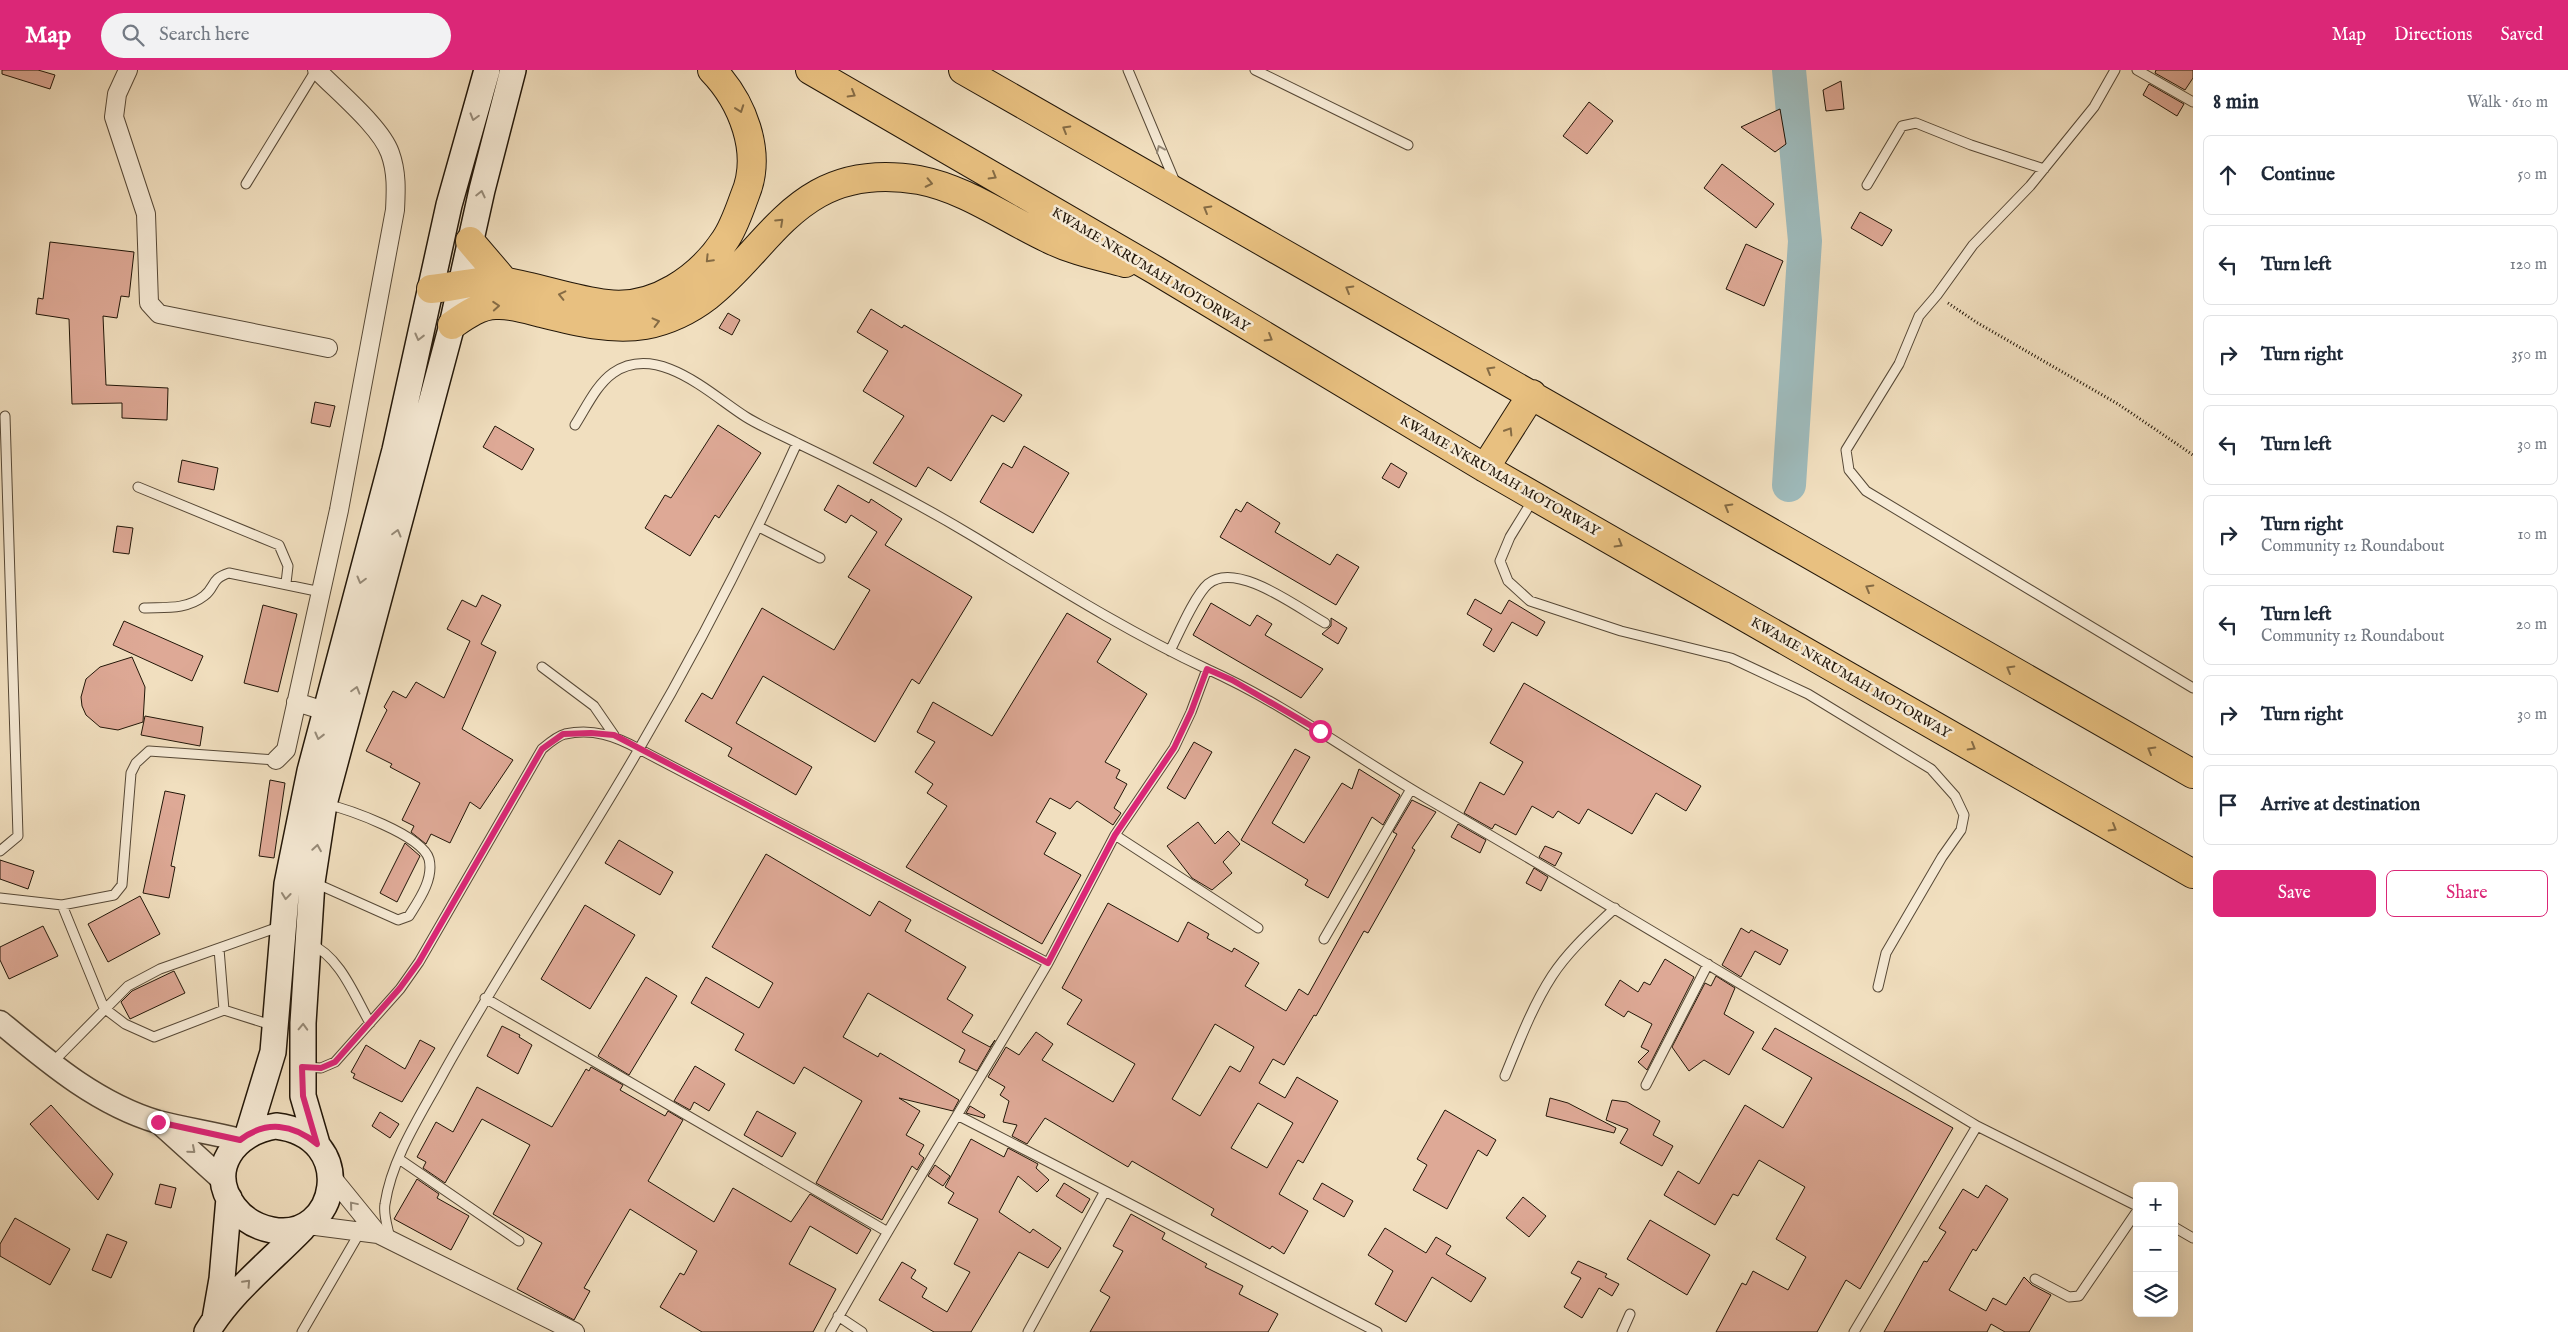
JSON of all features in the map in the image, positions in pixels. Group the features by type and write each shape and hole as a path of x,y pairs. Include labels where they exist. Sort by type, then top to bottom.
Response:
{"highway":[{"path":"431,289 505,282 610,305 646,302 679,286 712,257 725,240 747,191 751,159 748,130 737,101 712,70"},
{"name":"KWAME NKRUMAH MOTORWAY","path":"810,70 1155,270 1485,468 2193,874"},
{"path":"963,70 2193,774"},
{"path":"452,325 480,309 495,305 515,306 588,324 644,325 668,319 691,307 716,289 794,209 818,193 865,177 894,177 940,185 1073,249 1155,270"},
{"path":"470,241 505,282"},
{"path":"1485,468 1532,394"}],"main road":[{"path":"211,1326 222,1279 227,1158 244,1137 267,1077 273,1052 283,922 294,845 325,712 395,450 449,205 487,70"},
{"path":"317,1144 303,1096 302,1067 312,882 324,804 452,325 459,286 512,70"},
{"path":"211,1326 258,1271 305,1227 325,1202 330,1174 324,1152 305,1134 284,1127 261,1128 244,1137"},
{"path":"226,1189 235,1208 254,1224 278,1231 305,1227"}],"street":[{"path":"128,70 117,94 114,117 146,214 149,303 153,310 159,314 328,348"},
{"path":"276,760 286,750 321,592 395,210 395,170 390,152 380,135 317,70"},
{"path":"296,702 325,712"},
{"path":"0,1022 50,1064 86,1088 134,1112 158,1122 244,1137"},
{"path":"158,1122 226,1189"},
{"path":"330,1174 384,1237"},
{"path":"305,1227 360,1232 384,1237 575,1332"}],"lane":[{"path":"246,184 317,70"},
{"path":"1128,70 1160,150 1181,194"},
{"path":"1255,70 1408,146"},
{"path":"2115,70 2094,107 2044,169 1973,245 1937,295 1919,316 1899,364 1846,450 1849,470 1866,491 2193,688"},
{"path":"2136,70 2193,102"},
{"path":"1867,184 1902,126 1916,123 1971,146 2044,169"},
{"path":"575,425 602,382 621,369 640,363 676,371 721,397 746,416 863,475 974,537 1065,594 1170,651 1232,680 1320,731 1411,789 1615,908 1976,1126 2133,1204"},
{"path":"0,851 18,836 5,416"},
{"path":"384,1237 384,1208 399,1158 485,998 639,749 759,527 798,443"},
{"path":"138,487 279,545 288,566 286,583"},
{"path":"1535,496 1510,537 1500,561 1508,581 1530,601 1621,631 1740,662 1808,694 1932,769 1955,796 1964,816 1961,830 1942,857 1886,953 1878,986"},
{"path":"759,527 820,558"},
{"path":"144,608 186,606 205,595 218,577 228,573 286,583 321,592"},
{"path":"1170,651 1207,585 1221,577 1254,582 1325,623"},
{"path":"542,667 594,706 614,735"},
{"path":"830,1332 886,1231 959,1116 1048,963 1115,835 1174,748 1191,712 1207,669"},
{"path":"302,1067 328,1066 370,1023 400,988 419,962 542,749 563,734 591,733 614,735 1048,963"},
{"path":"0,898 62,905 114,895 122,885 131,773 136,763 149,751 276,760"},
{"path":"1324,939 1411,789"},
{"path":"312,882 398,920 409,916 426,890 429,860 424,849 409,838 341,807 324,804"},
{"path":"1115,835 1258,928"},
{"path":"62,905 104,1008 125,1024 154,1036 224,1010 265,1024 275,1030"},
{"path":"1505,1076 1536,1003 1552,976 1578,944 1615,908"},
{"path":"50,1064 128,986 160,968 274,929 283,922"},
{"path":"308,944 320,948 337,968 370,1023"},
{"path":"219,948 224,1010"},
{"path":"1646,1085 1708,964"},
{"path":"485,998 886,1231"},
{"path":"959,1116 1377,1332"},
{"path":"1854,1332 1976,1126"},
{"path":"399,1158 519,1241"},
{"path":"1028,1332 1105,1191"},
{"path":"2035,1279 2069,1297 2079,1296 2133,1217"},
{"path":"2178,1229 2193,1238"},
{"path":"302,1332 360,1232"},
{"path":"1622,1332 1630,1314"},
{"path":"838,1316 862,1332"}],"path":[{"path":"1937,295 1976,322 2118,404 2193,455"}],"building":[{"path":"2,70 38,70 55,75 50,89 2,74"},
{"path":"2156,70 2193,70 2193,78 2185,90 2155,73"},
{"path":"1841,81 1844,109 1826,111 1823,90"},
{"path":"2149,84 2184,104 2177,116 2143,95"},
{"path":"1589,102 1613,121 1587,154 1563,136"},
{"path":"1780,109 1786,144 1775,152 1741,127"},
{"path":"1722,164 1774,204 1756,228 1704,188"},
{"path":"1860,212 1892,230 1882,246 1851,228"},
{"path":"50,242 134,252 129,297 121,296 117,318 103,316 106,385 168,388 167,420 122,418 122,403 72,404 69,319 36,314 38,298 43,299"},
{"path":"1746,244 1783,261 1764,306 1726,289"},
{"path":"871,309 902,328 904,325 1022,395 1004,422 992,415 951,481 928,467 916,487 873,463 904,416 863,391 888,351 857,332"},
{"path":"728,313 740,320 732,335 719,328"},
{"path":"315,402 335,406 330,427 311,423"},
{"path":"718,425 761,453 719,518 715,515 690,556 645,528 665,495 671,498"},
{"path":"495,426 534,449 522,470 483,447"},
{"path":"1024,446 1069,473 1033,533 980,502 1003,463 1012,468"},
{"path":"182,460 218,468 214,490 178,482"},
{"path":"1391,463 1407,473 1399,488 1382,478"},
{"path":"838,485 869,503 871,499 902,519 885,545 972,597 919,684 912,679 875,742 763,676 736,723 812,767 796,795 728,756 732,748 685,721 702,693 712,699 762,608 834,650 870,590 848,577 877,532 851,515 846,523 824,510"},
{"path":"1247,502 1280,523 1275,532 1330,565 1337,554 1359,567 1336,605 1220,537 1236,509 1241,512"},
{"path":"117,526 133,528 129,554 113,552"},
{"path":"482,595 501,605 481,644 496,652 462,729 513,760 480,809 470,802 450,843 431,834 426,844 411,832 414,826 402,820 420,783 390,767 392,764 366,751 387,710 384,707 393,691 406,698 416,682 444,698 470,641 447,629 462,600 476,607"},
{"path":"1475,599 1501,614 1509,600 1545,622 1537,636 1512,622 1494,652 1483,645 1492,629 1467,614"},
{"path":"1211,603 1250,626 1257,615 1272,624 1265,635 1323,669 1301,698 1193,635"},
{"path":"263,605 297,614 278,692 244,683"},
{"path":"1067,613 1111,639 1097,662 1147,694 1105,762 1120,770 1116,778 1127,784 1114,808 1121,813 1113,825 1077,801 1070,809 1050,798 1036,822 1056,833 1044,854 1081,875 1042,944 906,867 947,806 927,793 933,784 915,772 935,742 917,732 933,702 992,736"},
{"path":"1331,618 1347,628 1338,644 1322,634 1331,626"},
{"path":"124,621 203,656 192,681 113,645"},
{"path":"132,657 145,687 143,722 118,730 100,727 86,715 82,706 81,697 86,679 100,667"},
{"path":"1524,683 1701,786 1686,811 1656,793 1632,834 1588,809 1579,824 1558,811 1553,818 1532,806 1516,835 1495,824 1492,829 1464,813 1480,782 1504,795 1523,762 1490,743"},
{"path":"145,716 203,727 200,746 141,735"},
{"path":"1194,742 1212,752 1185,799 1167,788"},
{"path":"1295,749 1310,757 1272,823 1304,843 1342,783 1352,789 1359,769 1400,795 1383,825 1372,817 1328,898 1305,885 1308,880 1241,840"},
{"path":"270,780 285,783 274,858 259,856"},
{"path":"165,791 185,795 171,866 175,867 169,898 143,893"},
{"path":"1412,800 1436,812 1412,848 1415,850 1368,933 1364,931 1316,1016 1314,1015 1284,1065 1273,1059 1259,1083 1285,1098 1297,1077 1338,1101 1303,1163 1298,1160 1279,1194 1308,1211 1284,1254 1272,1246 1270,1249 1211,1215 1214,1209 1132,1161 1128,1167 1045,1118 1027,1144 1012,1136 1017,1125 1003,1122 1009,1101 1000,1095 1005,1087 988,1077 1006,1047 1019,1055 1036,1032 1053,1044 1042,1060 1113,1102 1135,1064 1067,1024 1082,1000 1062,988 1108,903 1178,942 1188,922 1209,934 1207,938 1232,952 1234,948 1259,963 1245,986 1286,1011 1299,989 1308,995 1397,834 1393,832","holes":["1215,1024 1254,1047 1240,1072 1230,1066 1200,1116 1172,1099","1258,1103 1293,1123 1267,1168 1231,1148"]},
{"path":"1198,822 1215,844 1228,831 1240,844 1223,862 1232,873 1212,890 1192,878 1167,846"},
{"path":"1458,824 1486,840 1480,853 1451,837"},
{"path":"619,840 673,872 660,895 605,863"},
{"path":"405,843 420,856 397,902 380,893"},
{"path":"1545,846 1562,853 1555,866 1539,857"},
{"path":"766,854 870,916 879,901 911,920 905,931 966,967 947,999 973,1015 962,1032 990,1047 995,1040 977,1071 959,1062 965,1050 868,993 843,1037 878,1057 880,1053 959,1100 953,1111 899,1098 920,1111 906,1135 924,1145 919,1154 924,1158 917,1170 912,1166 882,1220 816,1183 862,1101 804,1067 794,1084 735,1050 744,1034 691,1003 706,977 759,1008 773,983 712,947"},
{"path":"0,860 34,871 28,889 0,879"},
{"path":"1534,868 1548,877 1541,891 1526,883"},
{"path":"140,896 160,934 108,962 88,924"},
{"path":"585,905 635,935 590,1009 541,979"},
{"path":"43,926 58,956 9,979 0,960 0,947"},
{"path":"1741,928 1749,933 1751,930 1788,950 1780,965 1755,951 1741,977 1722,965"},
{"path":"1665,959 1694,977 1647,1070 1638,1062 1649,1051 1641,1047 1652,1024 1628,1011 1624,1017 1605,1005 1620,980 1638,992 1644,982 1650,985"},
{"path":"174,971 185,993 130,1019 121,1002 132,991"},
{"path":"1716,976 1735,988 1724,1014 1754,1032 1729,1075 1704,1060 1689,1071 1672,1047 1705,983 1711,986"},
{"path":"646,977 677,996 629,1075 598,1056"},
{"path":"502,1026 520,1035 519,1037 532,1045 518,1074 487,1056"},
{"path":"1775,1028 1953,1128 1860,1289 1846,1280 1817,1332 1716,1332 1742,1283 1746,1285 1753,1271 1788,1290 1806,1257 1776,1239 1805,1187 1759,1160 1738,1196 1733,1194 1715,1225 1664,1195 1678,1171 1699,1184 1745,1105 1783,1128 1812,1078 1762,1049"},
{"path":"420,1040 435,1048 402,1102 353,1078 355,1074 351,1072 366,1045 405,1069"},
{"path":"695,1066 725,1084 709,1111 694,1102 690,1110 674,1101"},
{"path":"591,1067 623,1085 620,1090 665,1116 668,1111 683,1120 648,1181 714,1222 733,1188 791,1222 810,1194 871,1230 857,1254 810,1226 789,1264 836,1289 813,1332 702,1332 660,1307 680,1273 684,1275 697,1251 630,1209 584,1288 590,1291 574,1320 517,1289 542,1243 493,1214 530,1145 482,1119 445,1183 423,1168 426,1162 417,1157 436,1122 453,1132 477,1087 552,1127 586,1069 589,1071"},
{"path":"1550,1098 1568,1103 1616,1128 1614,1133 1546,1116"},
{"path":"1612,1100 1627,1102 1660,1121 1653,1135 1673,1146 1662,1166 1620,1143 1628,1129 1606,1120"},
{"path":"51,1105 113,1174 98,1200 30,1124"},
{"path":"970,1106 985,1115 984,1118 966,1113"},
{"path":"1445,1110 1496,1140 1487,1156 1478,1150 1447,1209 1413,1190 1427,1165 1417,1159"},
{"path":"757,1111 796,1133 782,1157 744,1135"},
{"path":"380,1112 399,1124 390,1138 372,1126"},
{"path":"971,1139 1004,1157 1008,1148 1038,1164 1036,1168 1049,1180 1037,1192 1018,1176 999,1212 1030,1233 1033,1229 1061,1248 1048,1268 1019,1252 971,1332 934,1332 879,1300 902,1262 916,1270 911,1278 927,1288 922,1297 947,1312 970,1272 954,1264 978,1219 948,1203 954,1193 945,1187"},
{"path":"935,1165 950,1176 943,1186 928,1176"},
{"path":"417,1179 439,1194 437,1198 469,1216 451,1250 394,1219"},
{"path":"1064,1183 1090,1199 1082,1213 1056,1196"},
{"path":"1322,1183 1353,1201 1344,1217 1313,1199"},
{"path":"160,1184 176,1188 171,1208 155,1204"},
{"path":"1986,1185 2008,1199 1976,1251 1973,1249 1949,1290 1986,1311 1993,1298 2006,1305 2024,1277 2032,1285 2051,1295 2029,1332 2005,1332 1991,1324 1987,1332 1884,1332 1924,1261 1927,1262 1946,1232 1939,1228 1963,1189 1978,1198"},
{"path":"1523,1197 1546,1216 1529,1237 1506,1218"},
{"path":"1131,1214 1165,1233 1162,1239 1207,1264 1205,1267 1243,1286 1239,1294 1278,1314 1268,1332 1090,1332 1110,1297 1100,1291 1123,1251 1113,1246"},
{"path":"15,1218 70,1249 50,1285 0,1256 0,1244"},
{"path":"1650,1220 1710,1255 1687,1295 1627,1259"},
{"path":"1385,1228 1426,1253 1436,1237 1451,1246 1446,1254 1486,1278 1471,1302 1432,1277 1406,1322 1375,1304 1393,1271 1368,1255"},
{"path":"107,1234 127,1242 111,1278 92,1270"},
{"path":"1578,1261 1607,1274 1605,1277 1619,1284 1612,1296 1599,1288 1582,1318 1564,1307 1581,1278 1571,1273"}],"waterway":[{"path":"1789,70 1805,241 1789,485"}],"route":[{"path":"158,1122 204,1130 240,1140 261,1128 276,1126 292,1128 305,1134 317,1144 303,1096 302,1067 321,1068 335,1062 409,977 542,749 563,734 591,733 614,735 1048,963 1115,835 1174,748 1191,712 1207,669 1232,680 1320,731"}]}
